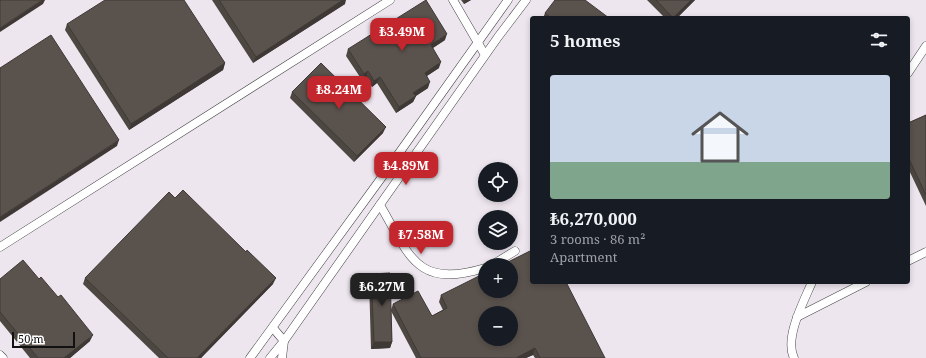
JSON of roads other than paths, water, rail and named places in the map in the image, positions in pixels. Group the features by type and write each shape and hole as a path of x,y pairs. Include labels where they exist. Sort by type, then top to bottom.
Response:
{"street":[{"path":"0,247 390,0"},
{"path":"453,0 476,42 485,55"},
{"path":"250,358 273,328 476,42 508,0"},
{"path":"270,358 284,341 485,55 526,0"},
{"path":"910,70 926,46"},
{"path":"380,206 411,259 422,268 435,273 455,274 478,269"},
{"path":"504,258 515,251"},
{"path":"910,260 926,252"},
{"path":"794,358 790,350 797,317 811,284"},
{"path":"797,317 862,284"},
{"path":"273,328 284,341 282,358"},
{"path":"0,355 3,358"}]}
